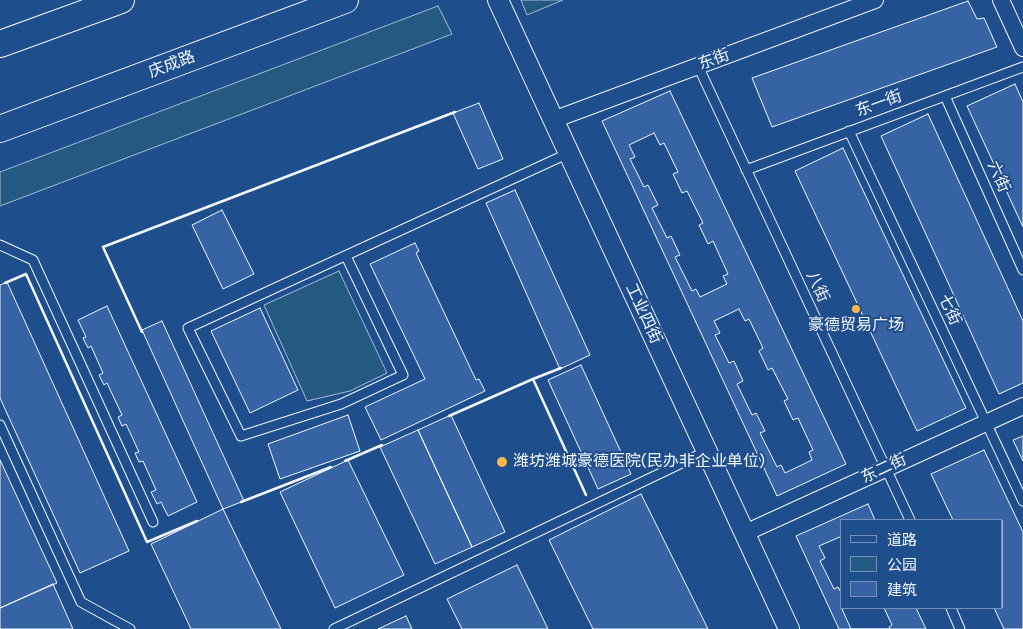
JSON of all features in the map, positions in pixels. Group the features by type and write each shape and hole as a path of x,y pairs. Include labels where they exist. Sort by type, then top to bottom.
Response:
{"main road":[{"path":"0,44 121,0"},
{"name":"庆成路","path":"0,129 345,0"}],"street":[{"name":"工业四街","path":"498,0 789,629"},
{"name":"东街","path":"554,120 876,0"},
{"path":"1002,0 1023,48"},
{"name":"东二街","path":"745,533 1023,406"}],"lane":[{"name":"八街","path":"698,66 910,519"},
{"name":"东一街","path":"746,170 1023,67"},
{"name":"六街","path":"945,96 1023,270"},
{"name":"七街","path":"848,132 1023,501"},
{"path":"346,256 403,375 341,404 241,436 188,328 569,153"},
{"path":"0,246 33,260 154,522"},
{"path":"0,425 81,602 130,629"},
{"path":"334,629 707,451"},
{"path":"950,609 960,629"}],"green space":[{"path":"521,0 563,0 527,15"},
{"path":"438,6 452,34 0,206 0,172"},
{"path":"339,271 387,373 350,391 307,401 264,305"}],"building":[{"path":"968,1 977,19 984,18 997,47 772,127 752,78"},
{"path":"1015,84 1023,102 1023,227 967,106"},
{"path":"670,91 846,464 777,496 602,121"},
{"path":"479,103 503,159 478,169 453,113"},
{"path":"928,114 1023,321 1023,383 999,394 881,136"},
{"path":"654,133 660,145 664,143 678,172 673,174 682,193 687,191 703,223 699,225 708,244 713,241 728,274 723,276 727,284 700,297 696,289 692,291 675,257 680,255 671,236 667,238 652,208 658,205 648,185 644,187 630,159 635,157 629,145"},
{"path":"843,148 966,408 917,431 795,171"},
{"path":"515,190 590,355 560,369 486,203"},
{"path":"222,210 254,274 223,289 192,225"},
{"path":"415,243 419,251 416,253 476,380 479,379 485,391 381,440 365,407 425,379 370,264"},
{"path":"7,282 129,551 80,573 0,398 0,285"},
{"path":"107,306 197,502 168,516 161,502 157,504 151,492 156,490 143,461 139,462 135,453 139,452 126,424 122,426 118,417 122,415 107,383 104,385 99,375 103,373 91,346 88,348 83,338 86,337 78,320"},
{"path":"260,308 298,390 250,413 211,331"},
{"path":"739,309 745,321 749,319 763,348 759,351 768,370 772,368 788,399 784,401 793,420 798,418 813,450 809,452 812,460 785,473 781,465 777,467 760,433 765,431 756,413 752,415 737,384 743,381 734,361 729,363 715,335 720,333 714,321"},
{"path":"162,321 244,501 223,509 142,330"},
{"path":"581,365 631,474 598,489 548,380"},
{"path":"348,415 360,451 280,479 268,444"},
{"path":"451,415 505,532 472,547 418,430"},
{"path":"418,430 472,547 435,564 380,447"},
{"path":"1023,436 1023,461 1013,440"},
{"path":"984,450 1023,532 1023,629 1004,629 994,609 1003,609 1003,519 953,519 931,474"},
{"path":"0,460 57,583 0,608"},
{"path":"348,460 404,575 335,608 280,492"},
{"path":"641,494 708,629 593,629 549,540"},
{"path":"868,504 875,519 840,519 840,609 916,609 926,629 839,629 796,536"},
{"path":"223,509 281,629 191,629 151,544"},
{"path":"840,537 840,590 838,587 834,589 820,561 825,558 819,546"},
{"path":"517,565 548,629 462,629 447,599"},
{"path":"53,584 73,629 0,629 0,608"},
{"path":"842,609 884,609 892,625 889,627 890,629 851,629"},
{"path":"406,616 412,629 378,629"}],"wall":[{"path":"142,332 103,247 455,112"},
{"path":"5,283 26,274 147,542 197,521"},
{"path":"561,368 533,379 586,495"},
{"path":"449,416 533,379"},
{"path":"345,461 382,445"},
{"path":"241,502 331,467"}],"place":[{"name":"豪德贸易广场","path":"856,309"},
{"name":"潍坊潍城豪德医院(民办非企业单位)","path":"502,462"}]}
